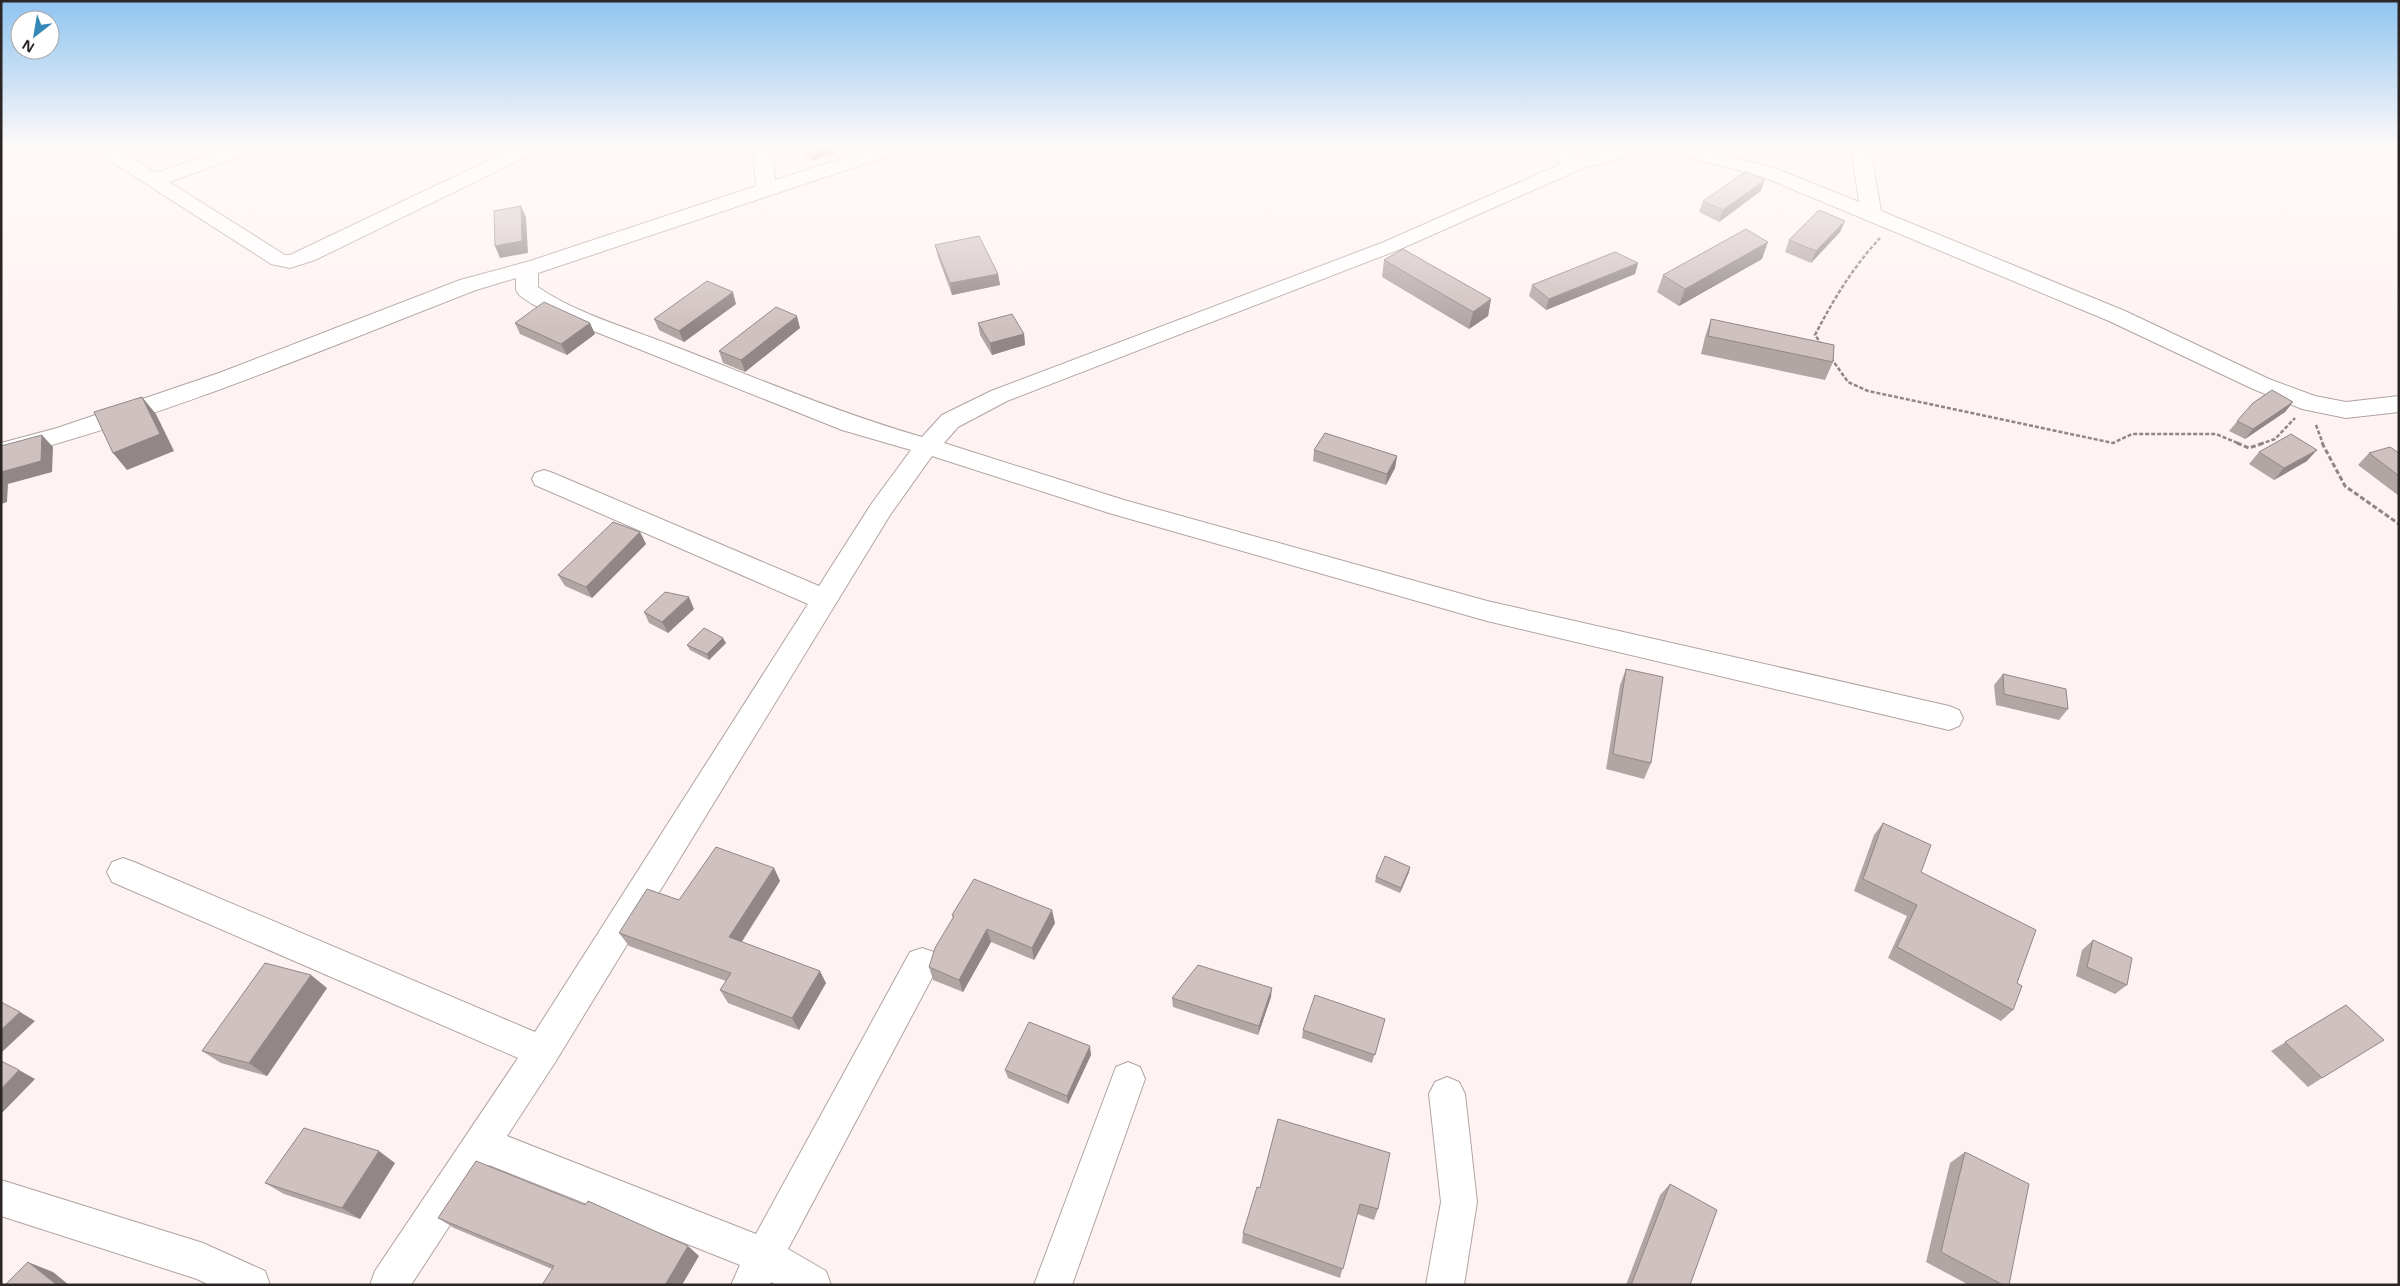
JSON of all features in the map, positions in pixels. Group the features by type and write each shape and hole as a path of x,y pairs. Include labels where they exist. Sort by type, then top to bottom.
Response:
{"street":[{"path":"197,207 278,260 290,262 308,256 411,207"},
{"path":"1,451 72,432 227,378 468,285 527,269 710,207"},
{"path":"389,1285 542,1052 881,509 926,447 950,421 999,396 1391,246 1479,207"},
{"path":"1854,207 2117,316 2261,384 2310,403 2346,410 2399,404"},
{"path":"1870,207 1871,214"},
{"path":"527,269 527,290 533,295 589,321 850,424 1000,468 1118,507 1487,611 1949,718"},
{"path":"544,479 825,600"},
{"path":"123,872 542,1052"},
{"path":"757,1270 922,963"},
{"path":"1053,1285 1128,1079"},
{"path":"1445,1285 1458,1202 1447,1094"},
{"path":"482,1144 757,1270 812,1285"},
{"path":"1,1198 203,1262 251,1285"}],"path":[{"path":"1825,349 1816,336 1832,301 1865,253 1895,224"},
{"path":"1830,356 1848,382 1868,392 2113,443 2132,434 2216,434 2249,448 2275,439 2310,403 2324,451 2345,486 2399,524"}],"building":[{"path":"521,207 522,241 495,246 494,211"},
{"path":"1716,207 1727,207 1723,210"},
{"path":"1819,210 1845,221 1816,251 1789,240"},
{"path":"1746,229 1768,242 1685,289 1663,275"},
{"path":"979,236 998,274 950,283 935,245"},
{"path":"1403,249 1491,299 1473,312 1384,260"},
{"path":"1615,252 1638,263 1549,299 1532,285"},
{"path":"707,281 733,292 679,331 654,319"},
{"path":"544,302 590,323 561,344 515,323"},
{"path":"776,307 797,316 741,360 719,351"},
{"path":"1012,314 1024,334 990,343 978,323"},
{"path":"1711,319 1834,345 1833,362 1708,336"},
{"path":"2272,390 2293,402 2253,429 2237,421 2253,403"},
{"path":"142,397 160,434 113,453 94,412"},
{"path":"1325,433 1397,456 1387,474 1314,450"},
{"path":"2291,434 2317,450 2284,468 2259,452"},
{"path":"42,435 41,461 1,472 1,446"},
{"path":"2390,447 2399,453 2399,476 2369,453"},
{"path":"613,522 640,532 586,587 558,575"},
{"path":"665,592 689,597 662,622 644,612"},
{"path":"704,628 723,638 707,654 687,645"},
{"path":"1626,669 1663,677 1651,763 1613,754"},
{"path":"2003,674 2066,689 2068,709 2004,694"},
{"path":"1883,823 1931,845 1921,872 2036,930 2017,983 2022,986 2013,1010 1897,947 1917,905 1863,879"},
{"path":"716,847 774,868 729,937 820,971 792,1018 720,990 731,973 619,933 647,889 679,900"},
{"path":"1385,856 1410,867 1401,888 1376,877"},
{"path":"974,879 1052,910 1032,948 987,929 959,980 929,967 935,948"},
{"path":"2093,940 2132,958 2127,985 2087,967"},
{"path":"265,963 311,975 249,1063 202,1051"},
{"path":"1198,965 1272,988 1259,1026 1172,998"},
{"path":"1315,995 1385,1019 1375,1055 1303,1030"},
{"path":"1,1002 20,1012 1,1030"},
{"path":"2346,1005 2384,1040 2322,1078 2285,1042"},
{"path":"1029,1022 1090,1046 1067,1096 1005,1070"},
{"path":"1,1061 19,1070 1,1089"},
{"path":"1278,1119 1390,1153 1378,1209 1360,1204 1343,1269 1243,1233 1257,1187 1260,1188"},
{"path":"304,1128 379,1151 342,1208 265,1183"},
{"path":"1965,1152 2029,1184 2009,1285 2003,1285 1941,1252"},
{"path":"476,1161 585,1205 588,1201 688,1246 665,1285 542,1285 554,1266 438,1218"},
{"path":"1670,1184 1717,1210 1690,1285 1631,1285"},
{"path":"28,1262 57,1285 5,1285"}]}
